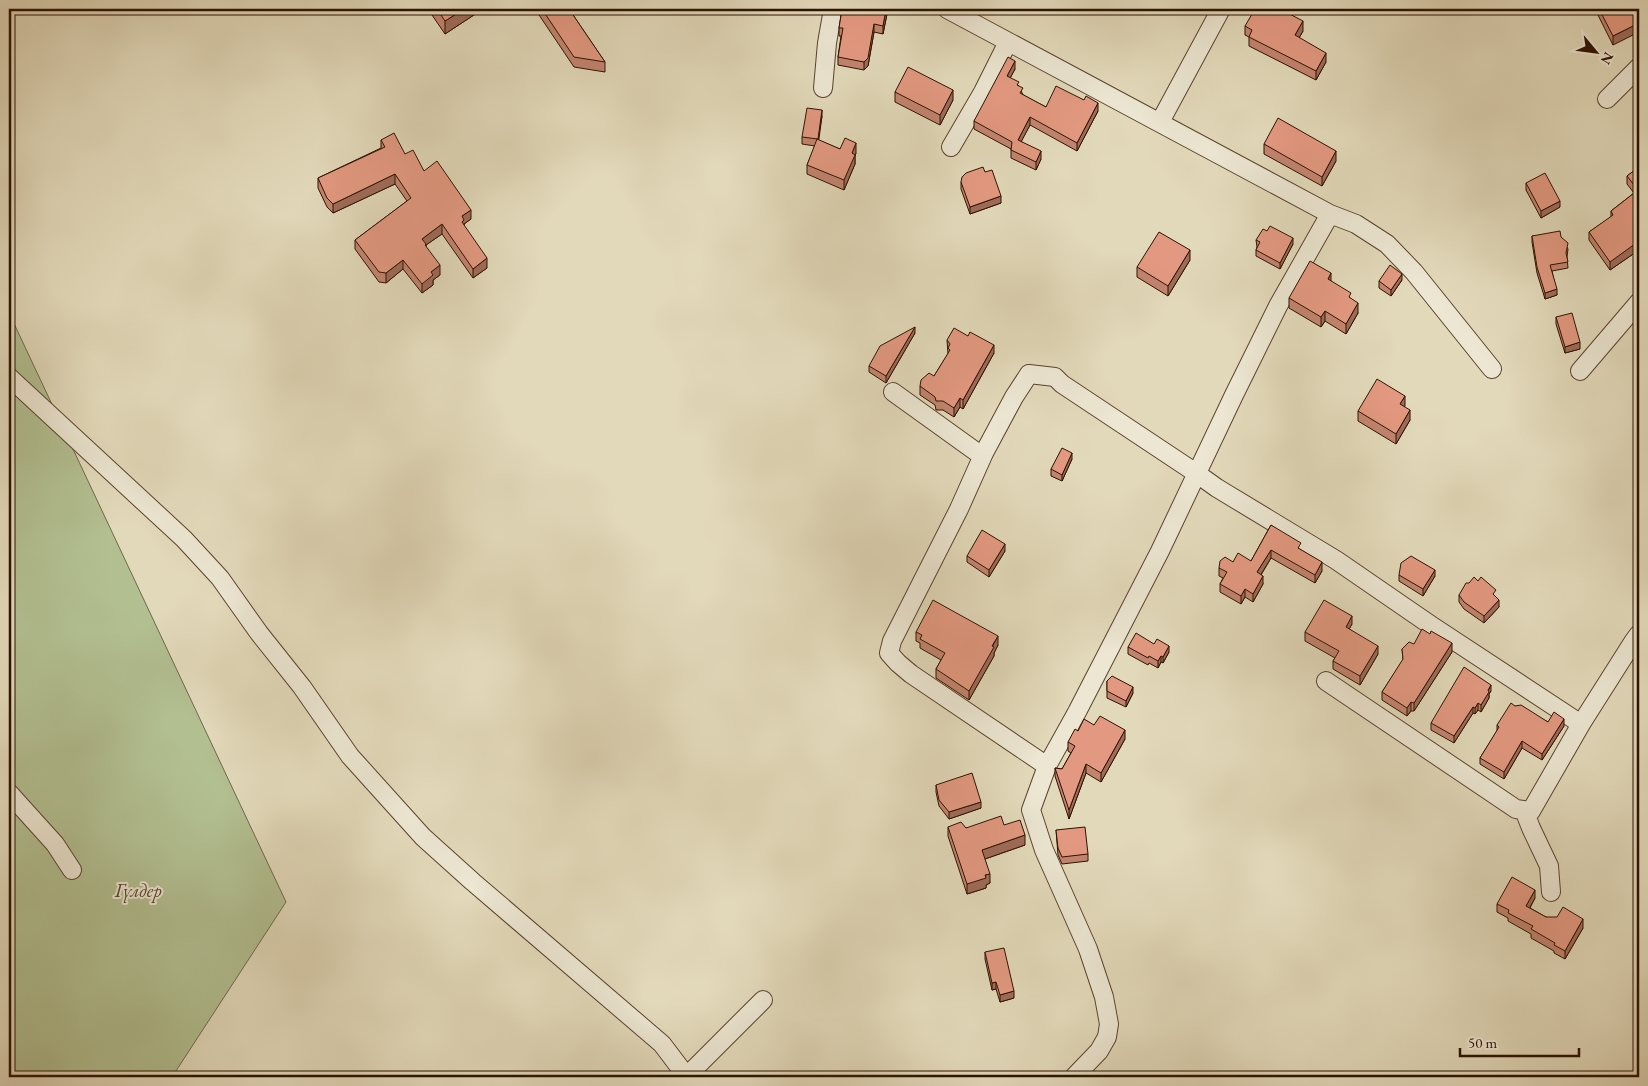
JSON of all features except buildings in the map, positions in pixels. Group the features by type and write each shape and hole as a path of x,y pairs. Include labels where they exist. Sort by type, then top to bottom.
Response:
{"street":[{"path":"823,88 827,43 833,9"},
{"path":"947,9 1330,214 1356,224 1386,244 1414,272 1492,368"},
{"path":"1160,122 1220,9"},
{"path":"951,147 983,92 1008,42"},
{"path":"1607,99 1639,67"},
{"path":"1074,1077 1099,1051 1107,1037 1109,1024 1104,997 1088,949 1044,850 1031,810 1047,766 1160,551 1278,306 1330,214"},
{"path":"1580,371 1639,302"},
{"path":"1047,766 911,674 889,653 892,641 959,510 982,456 1014,397 1029,374 1055,377 1062,384 1217,488 1336,560 1581,724"},
{"path":"9,377 184,540 220,578 259,633 302,687 350,756 423,837 662,1044 687,1077 763,1000"},
{"path":"892,392 982,456"},
{"path":"1326,681 1516,809 1531,811 1581,724 1632,642 1639,634"},
{"path":"9,794 55,844 72,870"},
{"path":"1524,810 1549,866 1552,892"}],"green space":[{"name":"Гүлдер","path":"9,313 286,902 172,1077 9,1077"}]}
